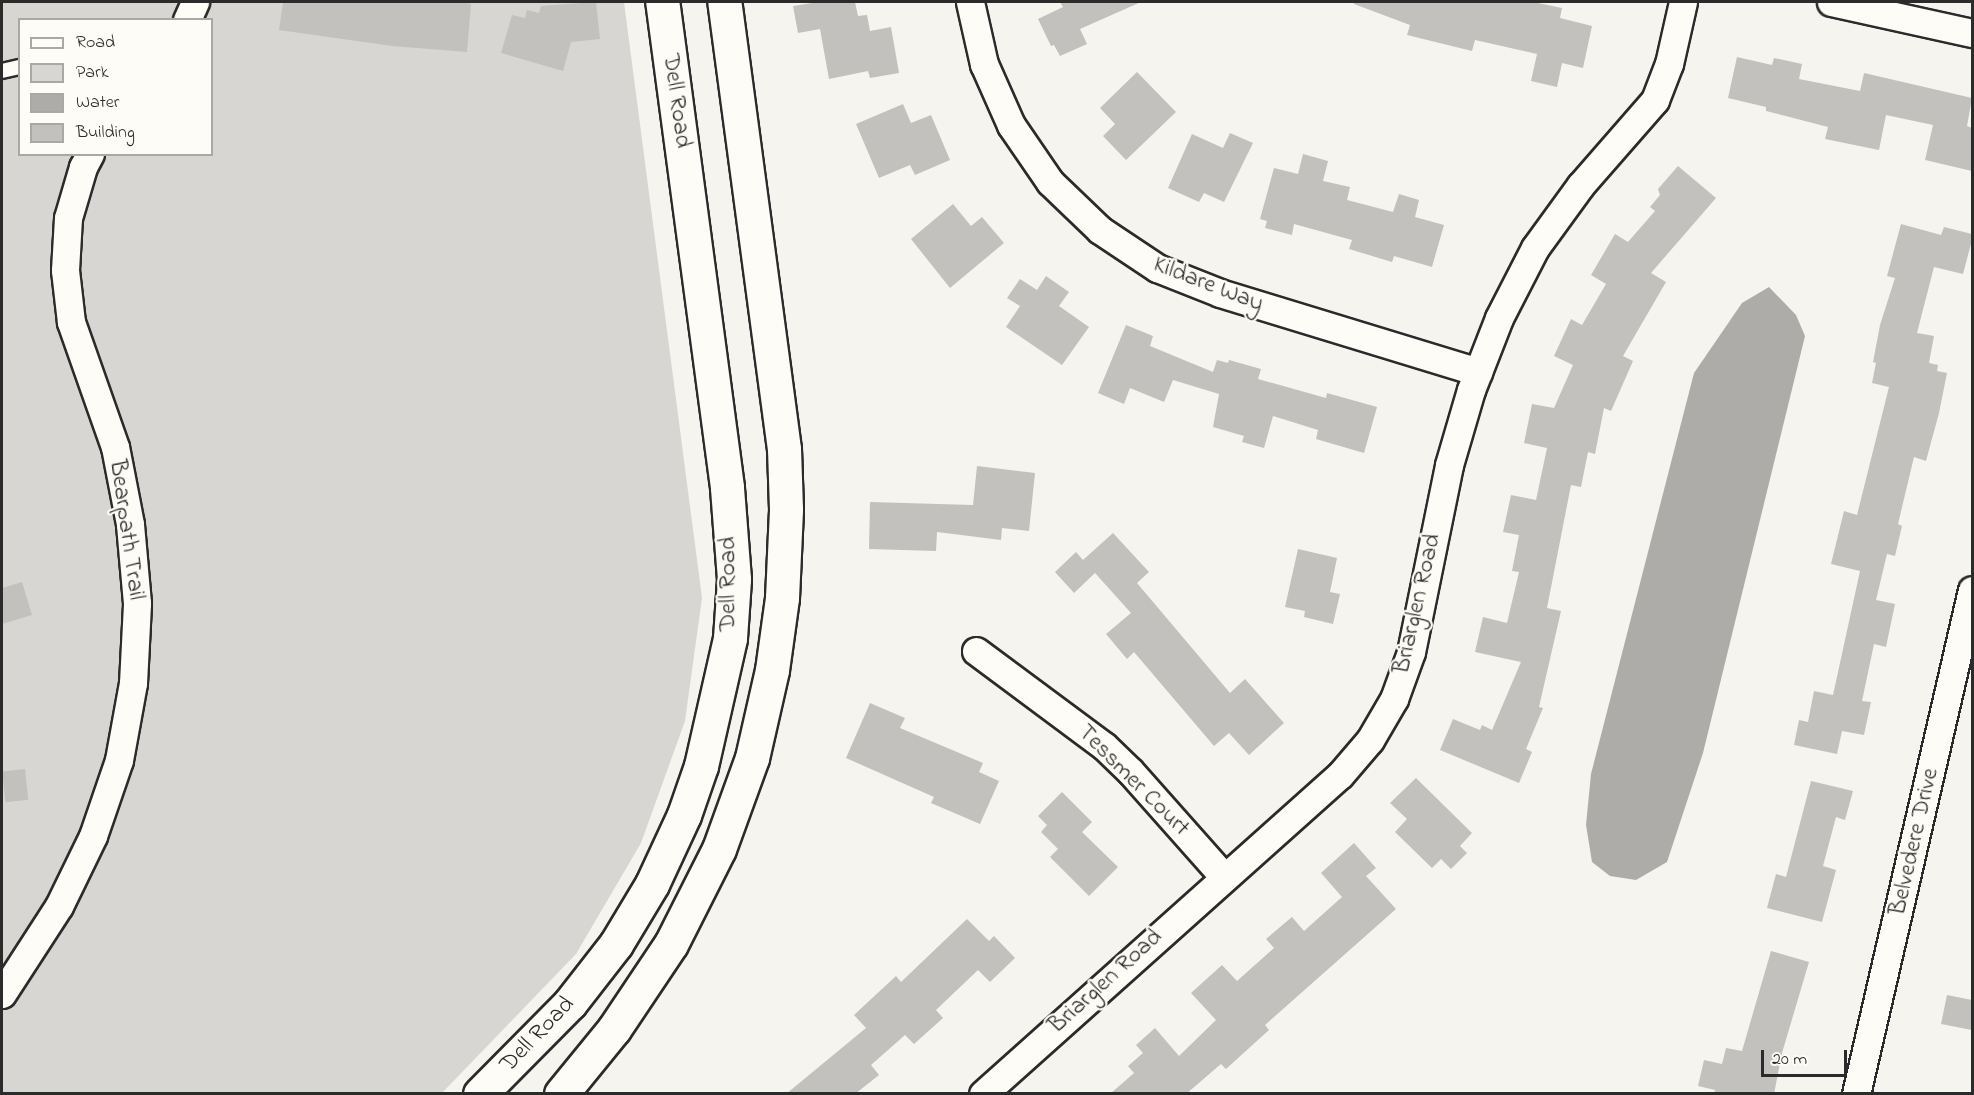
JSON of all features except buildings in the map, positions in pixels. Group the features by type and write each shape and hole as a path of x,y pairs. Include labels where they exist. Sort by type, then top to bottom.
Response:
{"main road":[{"name":"Dell Road","path":"480,1094 570,1003 616,945 652,884 684,815 701,766 730,638 734,579 727,487 662,2"},
{"name":"Dell Road","path":"561,1094 614,1029 671,945 719,849 752,758 772,670 782,598 786,509 784,449 724,2"}],"street":[{"path":"188,18 195,2"},
{"name":"Kildare Way","path":"970,2 984,64 1011,125 1050,182 1100,230 1157,268 1220,294 1478,372"},
{"name":"Briarglen Road","path":"983,1094 1340,775 1370,740 1394,699 1411,652 1449,465 1478,372 1499,318 1535,248 1580,186 1655,100 1669,64 1683,2"},
{"path":"1831,2 1972,33"},
{"name":"Bearpath Trail","path":"2,994 59,906 93,836 119,760 133,682 137,603 130,524 115,447 71,322 65,270 68,218 83,167 89,156"},
{"name":"Belvedere Drive","path":"1856,1094 1972,590"},
{"name":"Tessmer Court","path":"976,651 1104,746 1130,771 1224,877"}],"lane":[{"path":"2,70 18,67"}],"green space":[{"path":"2,2 624,2 702,598 685,721 641,843 576,954 442,1093 2,1094"}],"water":[{"path":"1769,287 1796,315 1805,336 1703,753 1667,862 1636,880 1610,876 1592,862 1586,825 1591,774 1694,373 1742,303"}]}
